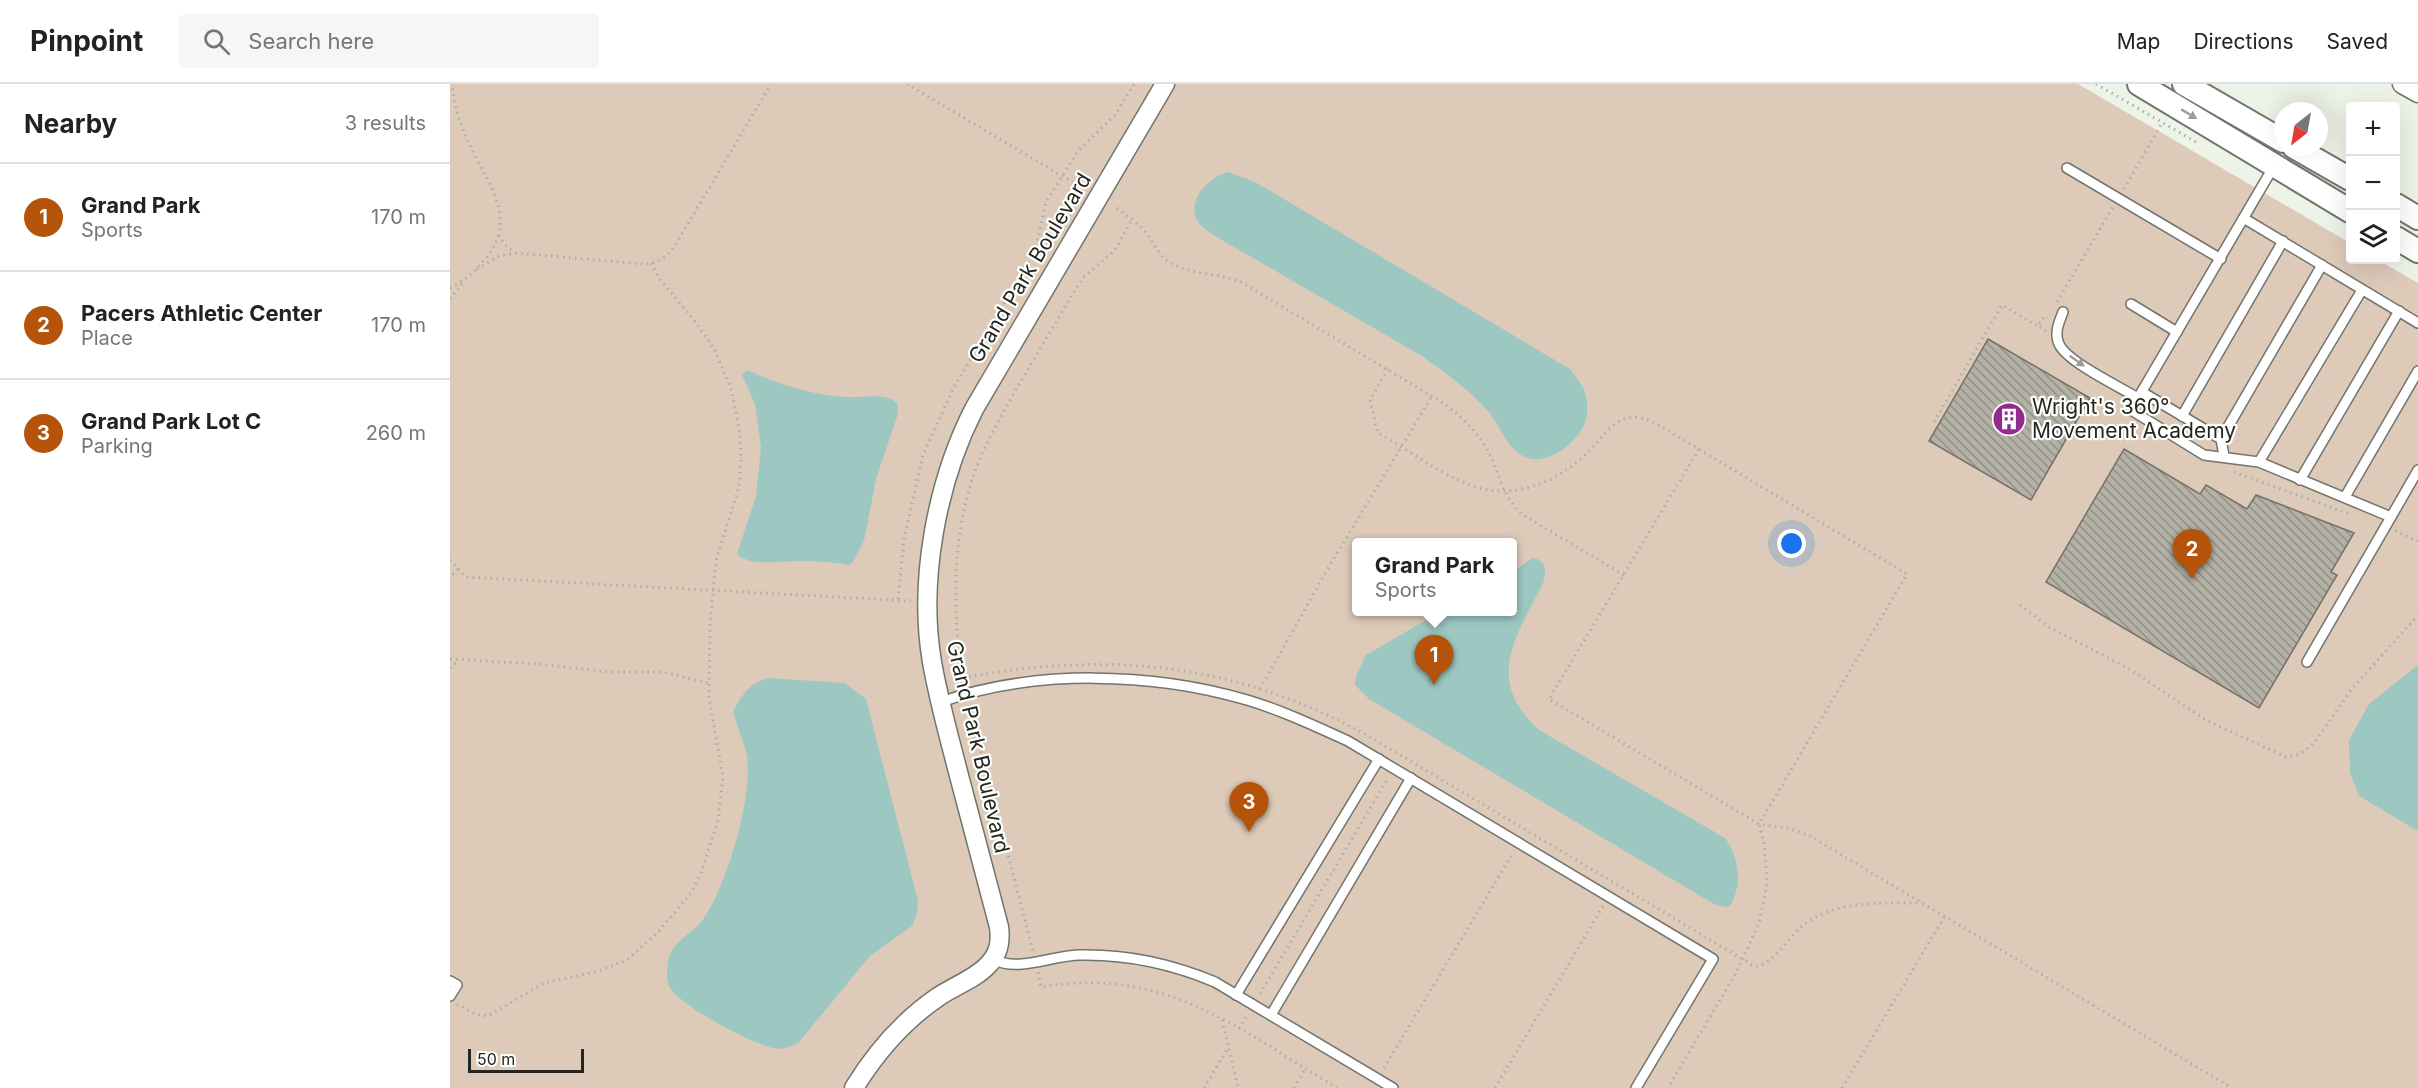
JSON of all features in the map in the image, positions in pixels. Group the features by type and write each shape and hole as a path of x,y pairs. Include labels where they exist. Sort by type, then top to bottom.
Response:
{"street":[{"name":"Grand Park Boulevard","path":"993,959 1001,939 999,927 940,702 932,662 927,602 934,526 949,467 963,430 988,383 1165,84"},
{"path":"2139,84 2348,210"},
{"path":"2184,84 2274,136"},
{"path":"2402,84 2418,93"},
{"path":"2310,156 2346,177"},
{"path":"2400,207 2418,218"},
{"path":"2400,240 2418,251"},
{"path":"854,1088 897,1030 937,998 980,972 993,959"}],"lane":[{"path":"2274,166 2221,260 2131,410 2204,455 2259,462 2391,517"},
{"path":"2067,168 2221,260"},
{"path":"2245,219 2418,323"},
{"path":"2182,416 2283,242"},
{"path":"2224,456 2221,439 2322,265"},
{"path":"2259,462 2362,290"},
{"path":"2131,304 2177,332"},
{"path":"2059,309 2056,332 2059,345 2072,359 2182,416 2221,439"},
{"path":"2300,480 2399,311"},
{"path":"2345,497 2418,371"},
{"path":"2307,662 2418,470"},
{"path":"940,702 966,693 1015,684 1088,679 1183,686 1247,700 1284,713 1338,737 1395,768 1713,959 1636,1088"},
{"path":"1236,995 1378,759"},
{"path":"1271,1016 1411,778"},
{"path":"993,959 1009,965 1076,955 1124,956 1149,960 1188,971 1236,995 1392,1088"},
{"path":"450,981 457,985 450,998"}],"path":[{"path":"450,299 489,255 498,234 500,211 495,195 464,132 457,112 452,84"},
{"path":"477,269 499,256 516,253 651,263 660,261 673,250 771,84"},
{"path":"907,84 1079,186"},
{"path":"898,599 904,540 923,455 954,387 1032,256 1046,202 1078,151 1115,115 1134,84"},
{"path":"2059,309 2118,198 2162,123"},
{"path":"1117,208 1145,231 1161,256 1171,263 1241,282 1432,395 1453,410 1477,435 1488,451 1503,490 1513,508 1624,575"},
{"path":"1132,219 1110,256 1090,271 1079,284 987,442 964,509 955,602 966,693 1041,987 1086,982 1143,987 1182,999 1222,1019 1337,1088"},
{"path":"498,234 504,244 516,253"},
{"path":"450,998 475,1014 493,1015 544,983 599,971 627,960 648,942 691,893 701,873 721,806 722,766 710,709 708,683 713,590 718,551 737,496 740,480 738,422 726,376 715,350 695,321 659,278 651,263"},
{"path":"450,288 466,279"},
{"path":"1934,422 2002,305 2049,332 2051,312"},
{"path":"2038,326 2043,317 2049,321"},
{"path":"1388,369 1370,400 1378,433 1467,484 1491,490 1525,489 1561,473 1590,450 1615,424 1629,417 1640,418 1657,424 1907,574 1759,824 1764,843 1767,884 1759,923 1737,970 1668,1088"},
{"path":"1260,689 1275,658 1432,395"},
{"path":"1699,449 1549,699 1759,824 1792,829 1810,836 2232,1088"},
{"path":"2233,471 2349,514"},
{"path":"2385,527 2418,541"},
{"path":"450,560 466,577 927,602"},
{"path":"450,577 458,570"},
{"path":"2020,605 2049,627 2129,669 2206,720 2286,757 2300,754 2315,742 2351,690 2418,615"},
{"path":"450,659 538,664 611,672 663,672 708,683"},
{"path":"450,668 459,660"},
{"path":"1239,1029 1402,756"},
{"path":"1377,1079 1526,830"},
{"path":"1495,1088 1617,884"},
{"path":"1842,1088 1945,916"},
{"path":"1222,1019 1238,1088"},
{"path":"1204,1088 1228,1048"},
{"path":"1294,1088 1305,1069"}],"shaded area":[{"path":"450,84 2078,84 2346,241 2346,264 2385,264 2418,283 2418,1088 450,1088"}],"water":[{"path":"1229,172 1257,183 1570,369 1582,386 1587,400 1586,418 1580,432 1559,452 1542,459 1525,457 1513,448 1493,417 1480,403 1420,355 1210,233 1197,220 1196,200 1204,187 1216,177"},
{"path":"747,370 808,391 834,396 880,397 897,403 898,414 876,479 864,541 852,563 848,565 813,561 759,562 750,561 737,554 756,496 761,448 755,404 742,375"},
{"path":"1532,558 1540,560 1545,569 1544,581 1524,620 1510,656 1509,674 1512,692 1522,711 1539,730 1725,838 1734,854 1738,871 1737,889 1730,906 1714,904 1369,699 1355,685 1356,676 1366,655 1433,616 1517,616 1517,568"},
{"path":"2418,665 2418,831 2359,796 2350,773 2349,740 2369,704"},
{"path":"768,678 845,683 866,699 918,901 917,914 912,926 870,956 799,1042 780,1049 750,1040 703,1015 678,997 669,986 667,976 668,962 673,948 704,918 713,903 729,863 742,816 748,773 746,750 733,712 747,690"}],"building":[{"name":"Wright's 360° Movement Academy","path":"1988,339 2090,398 2031,500 1929,441"},
{"path":"2124,449 2200,494 2206,485 2247,509 2256,495 2354,533 2331,572 2337,575 2259,708 2046,582"}],"place":[{"name":"Wright's 360° Movement Academy","path":"2009,419"},
{"name":"Pacers Athletic Center","path":"2192,579"},
{"name":"Grand Park","path":"1434,685"},
{"name":"Grand Park Lot C","path":"1249,832"}]}
